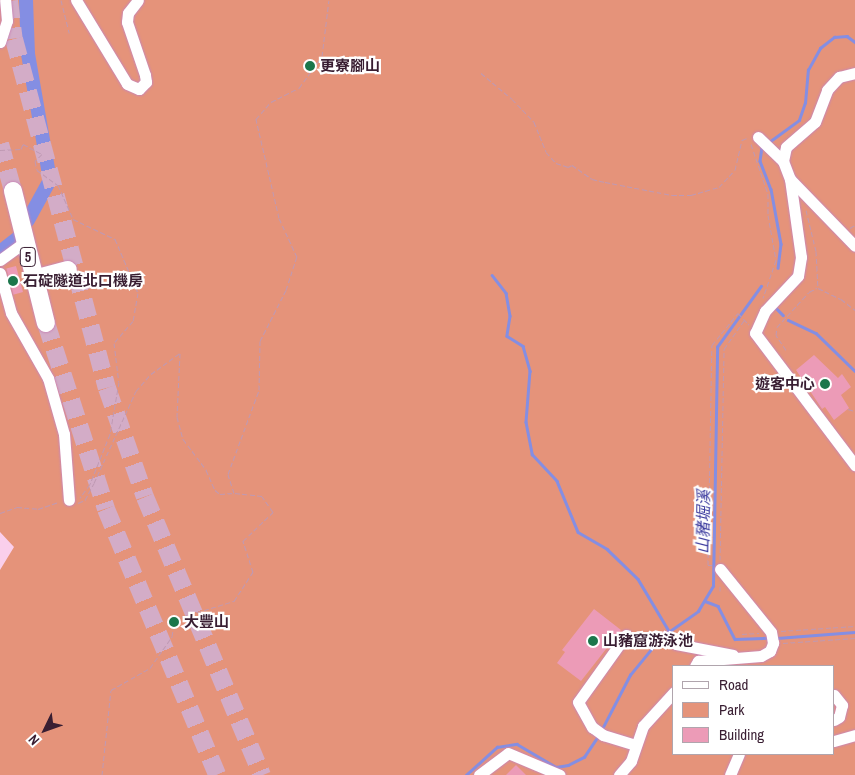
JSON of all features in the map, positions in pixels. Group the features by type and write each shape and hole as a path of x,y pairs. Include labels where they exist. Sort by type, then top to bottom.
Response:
{"highway":[{"name":"5","path":"13,191 46,323"},
{"path":"34,279 68,270"}],"street":[{"path":"0,42 7,21 5,0"},
{"path":"76,0 127,84 139,89 146,82 145,75 127,22 128,13 138,0"},
{"path":"783,161 786,148 815,122 827,90 839,77 855,73"},
{"path":"758,137 783,161 790,179 801,257 798,276 765,311 755,333 855,465"},
{"path":"790,179 808,194 855,246"},
{"path":"0,260 25,242"},
{"path":"0,273 11,313 48,378 64,434 69,500"},
{"path":"696,665 698,661 752,659 770,651 772,638 720,569"},
{"path":"626,635 578,702 592,727 603,735 636,745"},
{"path":"666,637 676,644 752,659"},
{"path":"619,775 631,761 643,726 672,694"},
{"path":"835,696 842,705 839,717 835,719"},
{"path":"835,741 855,735"},
{"path":"479,775 508,753 560,775"},
{"path":"730,775 739,755"}],"path":[{"path":"61,0 69,33"},
{"path":"234,493 228,474 259,390 260,341 286,290 297,257 279,218 256,119 271,102 299,88 322,56 329,0"},
{"path":"481,73 512,99 534,122 546,152 556,163 568,167 572,165 592,179 672,196 691,195 719,187 735,170 742,140 750,138 768,194 768,215 776,260 763,298 765,311"},
{"path":"0,150 21,149 23,144 42,154 35,161 37,170 58,185 73,219 115,239 138,293 133,321 114,343 119,382 108,440 84,496 38,509 17,507 0,513"},
{"path":"808,194 806,210 816,251 818,288"},
{"path":"786,350 776,334 777,327 809,292 818,288 841,299 855,310"},
{"path":"708,566 712,345 738,313 755,333"},
{"path":"720,591 724,349 745,319"},
{"path":"69,500 80,503 85,500 123,426 136,391 151,374 180,353 177,417 183,439 206,470 215,490 220,494 234,493 262,496 273,512 242,541 253,572 234,600 175,619 172,636 150,668 110,690 102,775"},
{"path":"848,409 855,411"},
{"path":"772,638 855,626"},
{"path":"742,634 772,638 855,638"}],"green space":[{"path":"0,0 855,0 855,775 0,775 0,570 14,547 0,532"}],"building":[{"name":"石碇隧道北口機房","path":"16,266 23,292 13,295 6,269"},
{"name":"遊客中心","path":"814,355 838,378 842,374 851,387 841,395 849,408 834,420 825,407 822,409 796,370"},
{"name":"山豬窟游泳池","path":"594,609 621,630 581,681 557,663 565,652 562,650"},
{"path":"516,765 526,775 506,775"}],"waterway":[{"path":"26,0 28,54 50,180 28,220"},
{"path":"769,142 799,120 805,103 808,70 820,48 834,37 847,36 855,42"},
{"path":"762,147 760,161 771,189 781,244 778,268"},
{"path":"0,252 18,238"},
{"path":"492,275 506,293 510,316 507,336 523,346 530,371 526,422 532,454 557,481 578,532 607,549 638,579 669,631"},
{"name":"山豬堀溪","path":"667,633 698,611 713,586 717,347 761,286"},
{"name":"山豬堀溪","path":"776,308 783,315"},
{"name":"山豬堀溪","path":"788,320 816,333 855,371"},
{"path":"705,601 718,606 735,639 769,638"},
{"path":"777,638 855,632"},
{"name":"山豬堀溪","path":"603,727 630,675 662,636"},
{"name":"山豬堀溪","path":"466,775 497,747 517,744 556,767 568,765 584,757 597,738"}],"tunnel":[{"path":"9,1 14,39 107,388 145,497 262,775"},
{"path":"0,144 13,191"},
{"path":"46,323 106,509 217,775"}],"place":[{"name":"更寮腳山","path":"310,66"},
{"name":"石碇隧道北口機房","path":"13,281"},
{"name":"遊客中心","path":"825,384"},
{"name":"大豐山","path":"174,622"},
{"name":"山豬窟游泳池","path":"593,641"}]}
